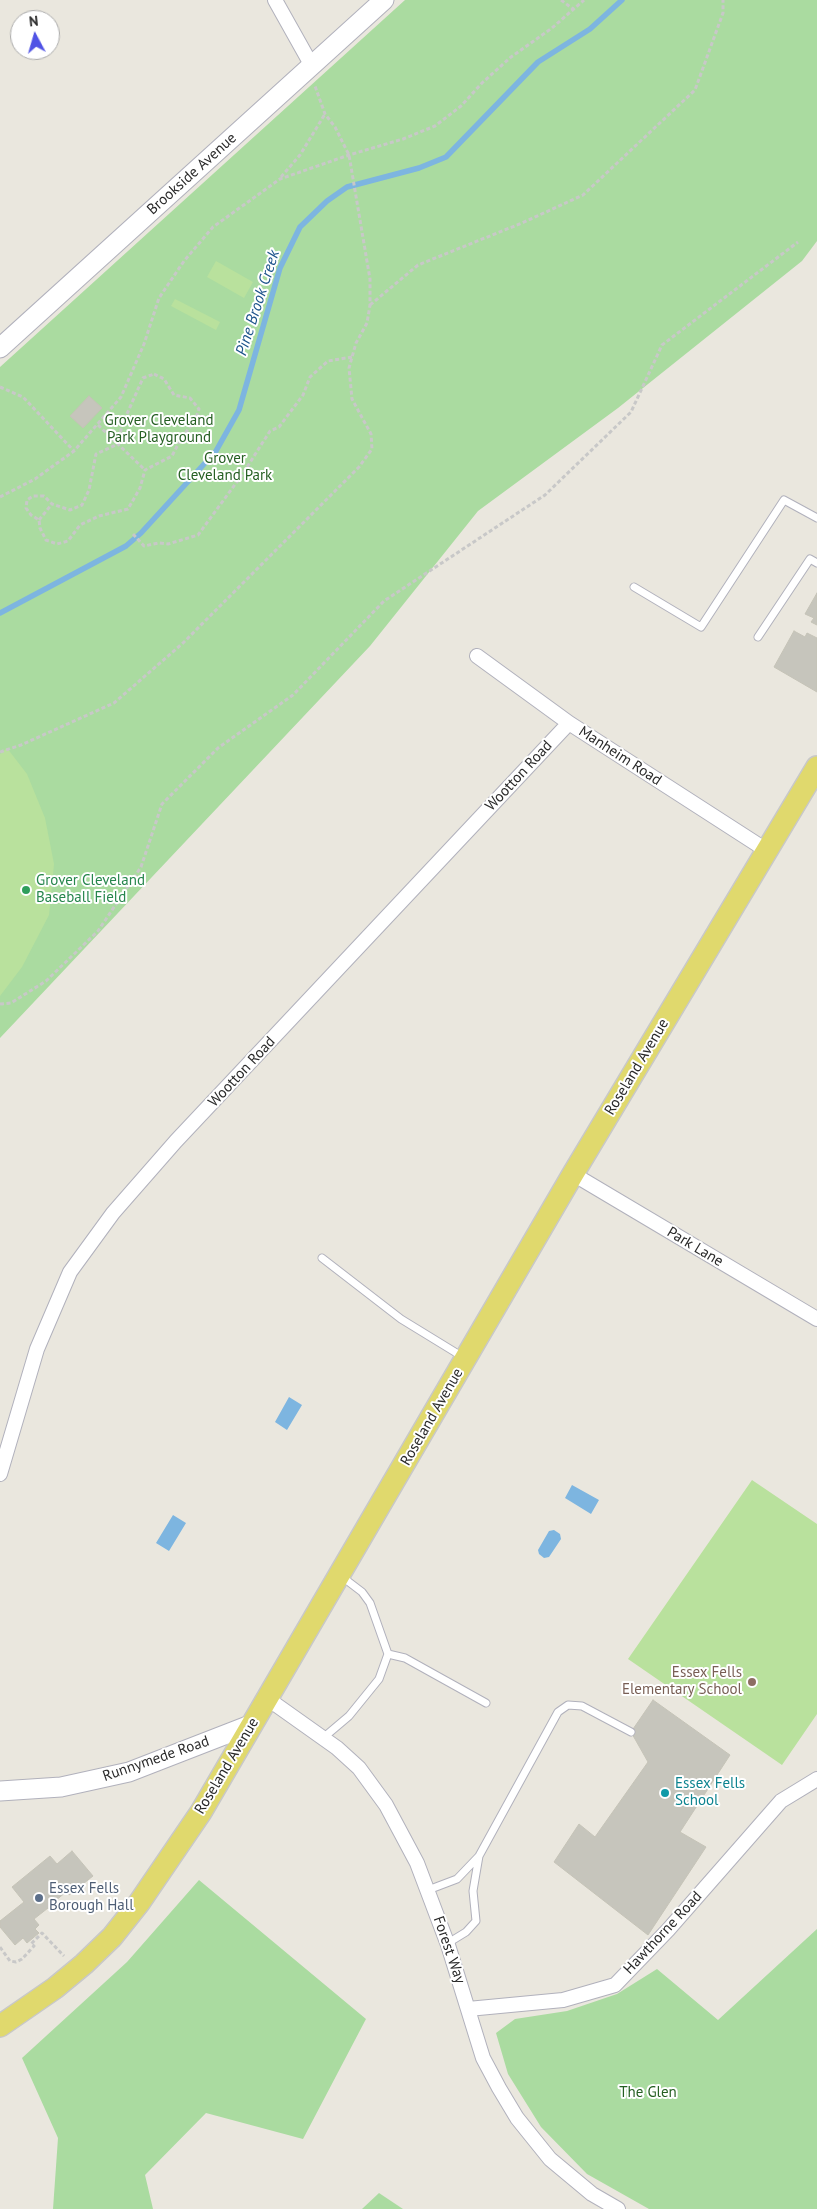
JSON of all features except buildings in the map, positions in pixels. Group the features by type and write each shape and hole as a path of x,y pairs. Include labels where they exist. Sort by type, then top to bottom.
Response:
{"main road":[{"name":"Roseland Avenue","path":"0,2026 55,1988 112,1937 139,1903 201,1812 572,1174 817,767"}],"street":[{"path":"275,0 310,67"},
{"name":"Brookside Avenue","path":"0,348 384,0"},
{"name":"Manheim Road","path":"477,656 569,723 766,850"},
{"name":"Wootton Road","path":"0,1474 37,1350 70,1272 113,1213 183,1134 569,723"},
{"name":"Park Lane","path":"572,1174 817,1319"},
{"name":"Forest Way","path":"268,1699 337,1748 359,1768 386,1804 417,1863 428,1890 448,1943 483,2058 517,2118 556,2164 592,2194 618,2209"},
{"name":"Runnymede Road","path":"0,1791 61,1787 129,1772 250,1725"},
{"name":"Hawthorne Road","path":"468,2009 563,2000 615,1984 668,1930 781,1801 817,1779"}],"lane":[{"path":"634,587 701,627 784,500 817,518"},
{"path":"758,637 810,559 817,563"},
{"path":"322,1258 401,1319 466,1358"},
{"path":"323,1738 349,1716 378,1678 388,1654 370,1603 362,1592 340,1575"},
{"path":"388,1654 405,1658 486,1703"},
{"path":"428,1890 457,1879 479,1856 558,1712 568,1705 582,1706 631,1732"},
{"path":"448,1943 466,1932 476,1921 474,1891 479,1856"}],"path":[{"path":"561,0 572,9"},
{"path":"280,179 349,155 403,140 435,126 461,106 510,57 552,28 584,0"},
{"path":"370,305 418,265 522,224 583,195 695,90 723,14 723,0"},
{"path":"0,752 21,745 114,703 183,642 359,467 372,449 371,434 352,399 349,368 356,343 367,323 370,305 370,279 353,174 349,155 325,114 310,67"},
{"path":"0,497 35,479 74,451 98,425 121,397 144,344 159,298 184,261 213,227 280,179 300,155 325,114"},
{"path":"0,1004 11,1003 46,981 98,931 141,867 162,804 218,748 293,695 384,601 545,495 631,412 662,345 798,242"},
{"path":"133,534 144,546 159,542 168,544 198,535 242,475 270,431 280,427 303,395 310,377 328,360 352,356"},
{"path":"52,504 39,520 40,528 46,540 57,544 68,541 80,525 99,516 128,509 140,488 145,470 172,456 182,437 195,421 199,409 190,398 174,396 164,379 154,374 143,378 122,425 118,444"},
{"path":"0,387 23,397 74,451"},
{"path":"98,425 145,470"},
{"path":"39,520 31,515 26,508 27,500 33,496 44,496 52,504 70,510 82,505 89,490 96,454 118,444"},
{"path":"0,1947 10,1961 16,1962 22,1959 34,1946 31,1944 42,1933 77,1970"}],"green space":[{"name":"Grover Cleveland Park","path":"405,0 817,0 817,241 802,261 618,408 478,511 370,646 0,1038 0,367"},
{"path":"216,261 253,282 244,298 207,277"},
{"path":"175,299 220,322 216,330 171,306"},
{"name":"Grover Cleveland Baseball Field","path":"7,748 27,774 45,818 54,864 49,915 22,967 0,996 0,754"},
{"path":"752,1480 817,1524 817,1714 782,1765 628,1659"},
{"path":"199,1880 366,2019 303,2139 206,2113 145,2175 153,2209 53,2209 58,2138 22,2058 127,1962"},
{"name":"The Glen","path":"817,1929 817,2209 649,2209 587,2174 541,2127 508,2074 496,2033 515,2019 567,2011 617,1994 657,1969 718,2020"},
{"path":"379,2193 403,2209 362,2209"}],"water":[{"path":"289,1397 302,1405 287,1430 275,1422"},
{"path":"572,1485 599,1500 591,1514 565,1498"},
{"path":"173,1515 186,1523 169,1551 156,1543"},
{"path":"554,1530 560,1534 561,1539 549,1557 544,1558 539,1554 538,1550 549,1531"}],"waterway":[{"name":"Pine Brook Creek","path":"0,613 126,546 141,533 216,451 239,410 280,268 300,227 327,201 347,187 419,168 446,157 538,62 590,29 622,0"}],"place":[{"name":"Grover Cleveland Baseball Field","path":"26,890"},
{"name":"Essex Fells Elementary School","path":"752,1682"},
{"name":"Essex Fells School","path":"665,1793"},
{"name":"Essex Fells Borough Hall","path":"39,1898"}],"park label":[{"name":"Grover Cleveland Park Playground","path":"159,430"}]}
